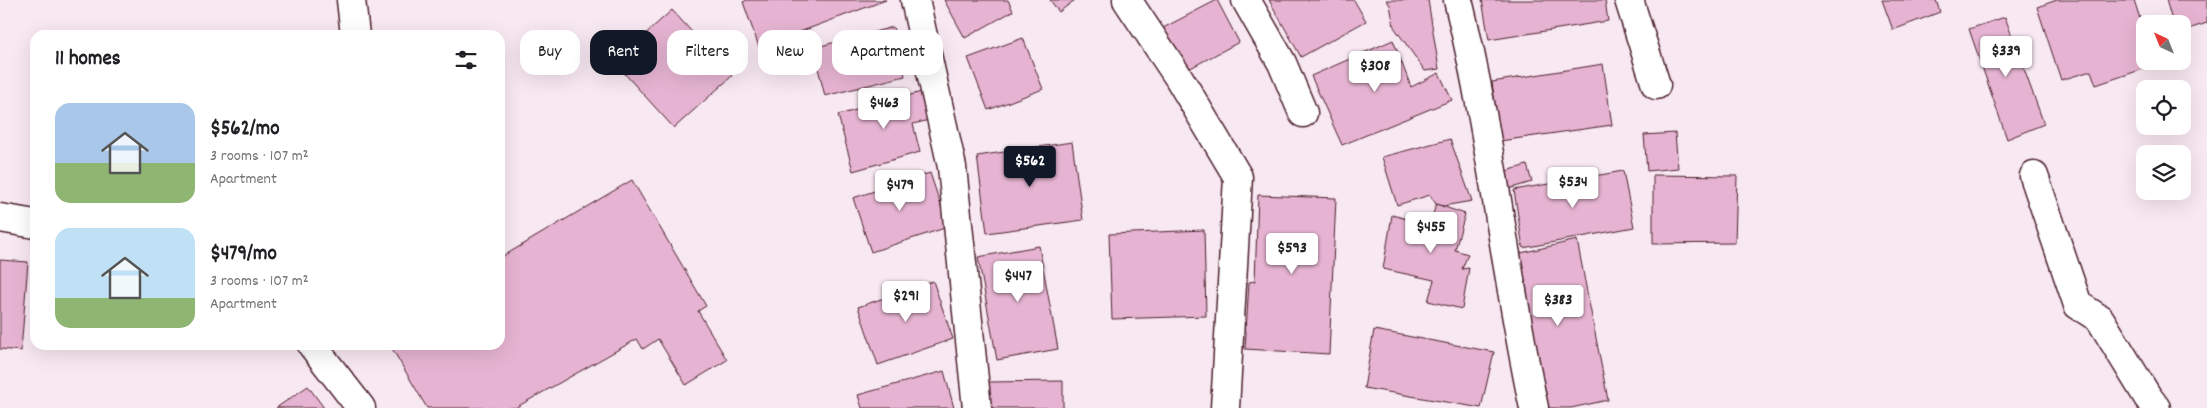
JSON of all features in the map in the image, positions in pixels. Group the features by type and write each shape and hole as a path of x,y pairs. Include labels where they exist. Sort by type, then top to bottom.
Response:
{"street":[{"path":"351,0 355,30"},
{"path":"914,0 952,166 977,408"},
{"path":"1127,0 1180,78 1238,177 1225,408"},
{"path":"1246,0 1282,63 1303,113"},
{"path":"1458,0 1471,52 1515,318 1534,408"},
{"path":"1629,0 1656,84"},
{"path":"2034,176 2078,305 2100,319 2156,408"},
{"path":"0,218 30,223"},
{"path":"316,350 361,408"}],"building":[{"path":"747,0 886,0 805,30 758,30 758,44 743,2"},
{"path":"944,0 1008,0 1013,11 965,38"},
{"path":"1050,0 1075,0 1059,12"},
{"path":"1217,0 1239,42 1185,71 1163,28"},
{"path":"1269,0 1354,0 1366,21 1301,57"},
{"path":"1386,0 1428,0 1439,69 1425,71 1394,27 1390,5"},
{"path":"1482,0 1605,0 1608,21 1489,40"},
{"path":"1882,0 1936,0 1940,12 1893,30"},
{"path":"2057,0 2134,0 2139,15 2136,15 2136,70 2140,70 2096,85 2091,71 2061,80 2037,7"},
{"path":"2166,0 2207,0 2207,23 2191,28 2191,15 2170,15"},
{"path":"672,10 690,30 667,30 667,75 732,76 674,128 626,75 657,75 657,30 650,30"},
{"path":"2005,17 2044,124 2007,139 1969,29"},
{"path":"893,27 894,30 882,30"},
{"path":"1023,38 1043,89 988,110 968,58"},
{"path":"1393,40 1411,87 1439,73 1452,100 1342,145 1311,76"},
{"path":"832,43 832,75 905,76 825,96 820,75 822,75 822,46"},
{"path":"1603,64 1612,125 1500,141 1492,82"},
{"path":"925,91 933,119 913,124 920,152 853,171 838,115"},
{"path":"1675,133 1678,168 1647,171 1644,135"},
{"path":"1450,139 1472,201 1443,206 1436,204 1430,195 1397,205 1382,157"},
{"path":"1072,142 1083,220 987,233 977,156"},
{"path":"1527,165 1532,182 1508,189 1503,172"},
{"path":"1623,171 1634,227 1523,248 1514,190"},
{"path":"930,173 948,227 871,252 853,198"},
{"path":"1653,175 1737,176 1735,243 1653,244"},
{"path":"632,180 706,306 698,311 727,360 686,385 658,339 643,349 637,339 515,408 427,408 393,350 505,350 505,255"},
{"path":"1258,195 1336,198 1329,354 1245,349 1249,282 1255,281"},
{"path":"1436,204 1465,214 1455,250 1468,254 1462,269 1469,268 1462,309 1428,301 1434,280 1383,269 1392,215 1430,225"},
{"path":"1204,230 1206,316 1112,319 1109,234"},
{"path":"1577,240 1608,400 1571,408 1537,408 1508,256"},
{"path":"1039,246 1058,349 997,360 978,257"},
{"path":"0,260 28,262 21,351 0,349"},
{"path":"933,281 953,339 878,365 858,307"},
{"path":"1374,330 1494,352 1481,408 1364,388"},
{"path":"944,371 954,408 862,408 858,395"},
{"path":"1063,381 1063,408 988,408 988,382"},
{"path":"308,386 324,408 276,408"}]}
